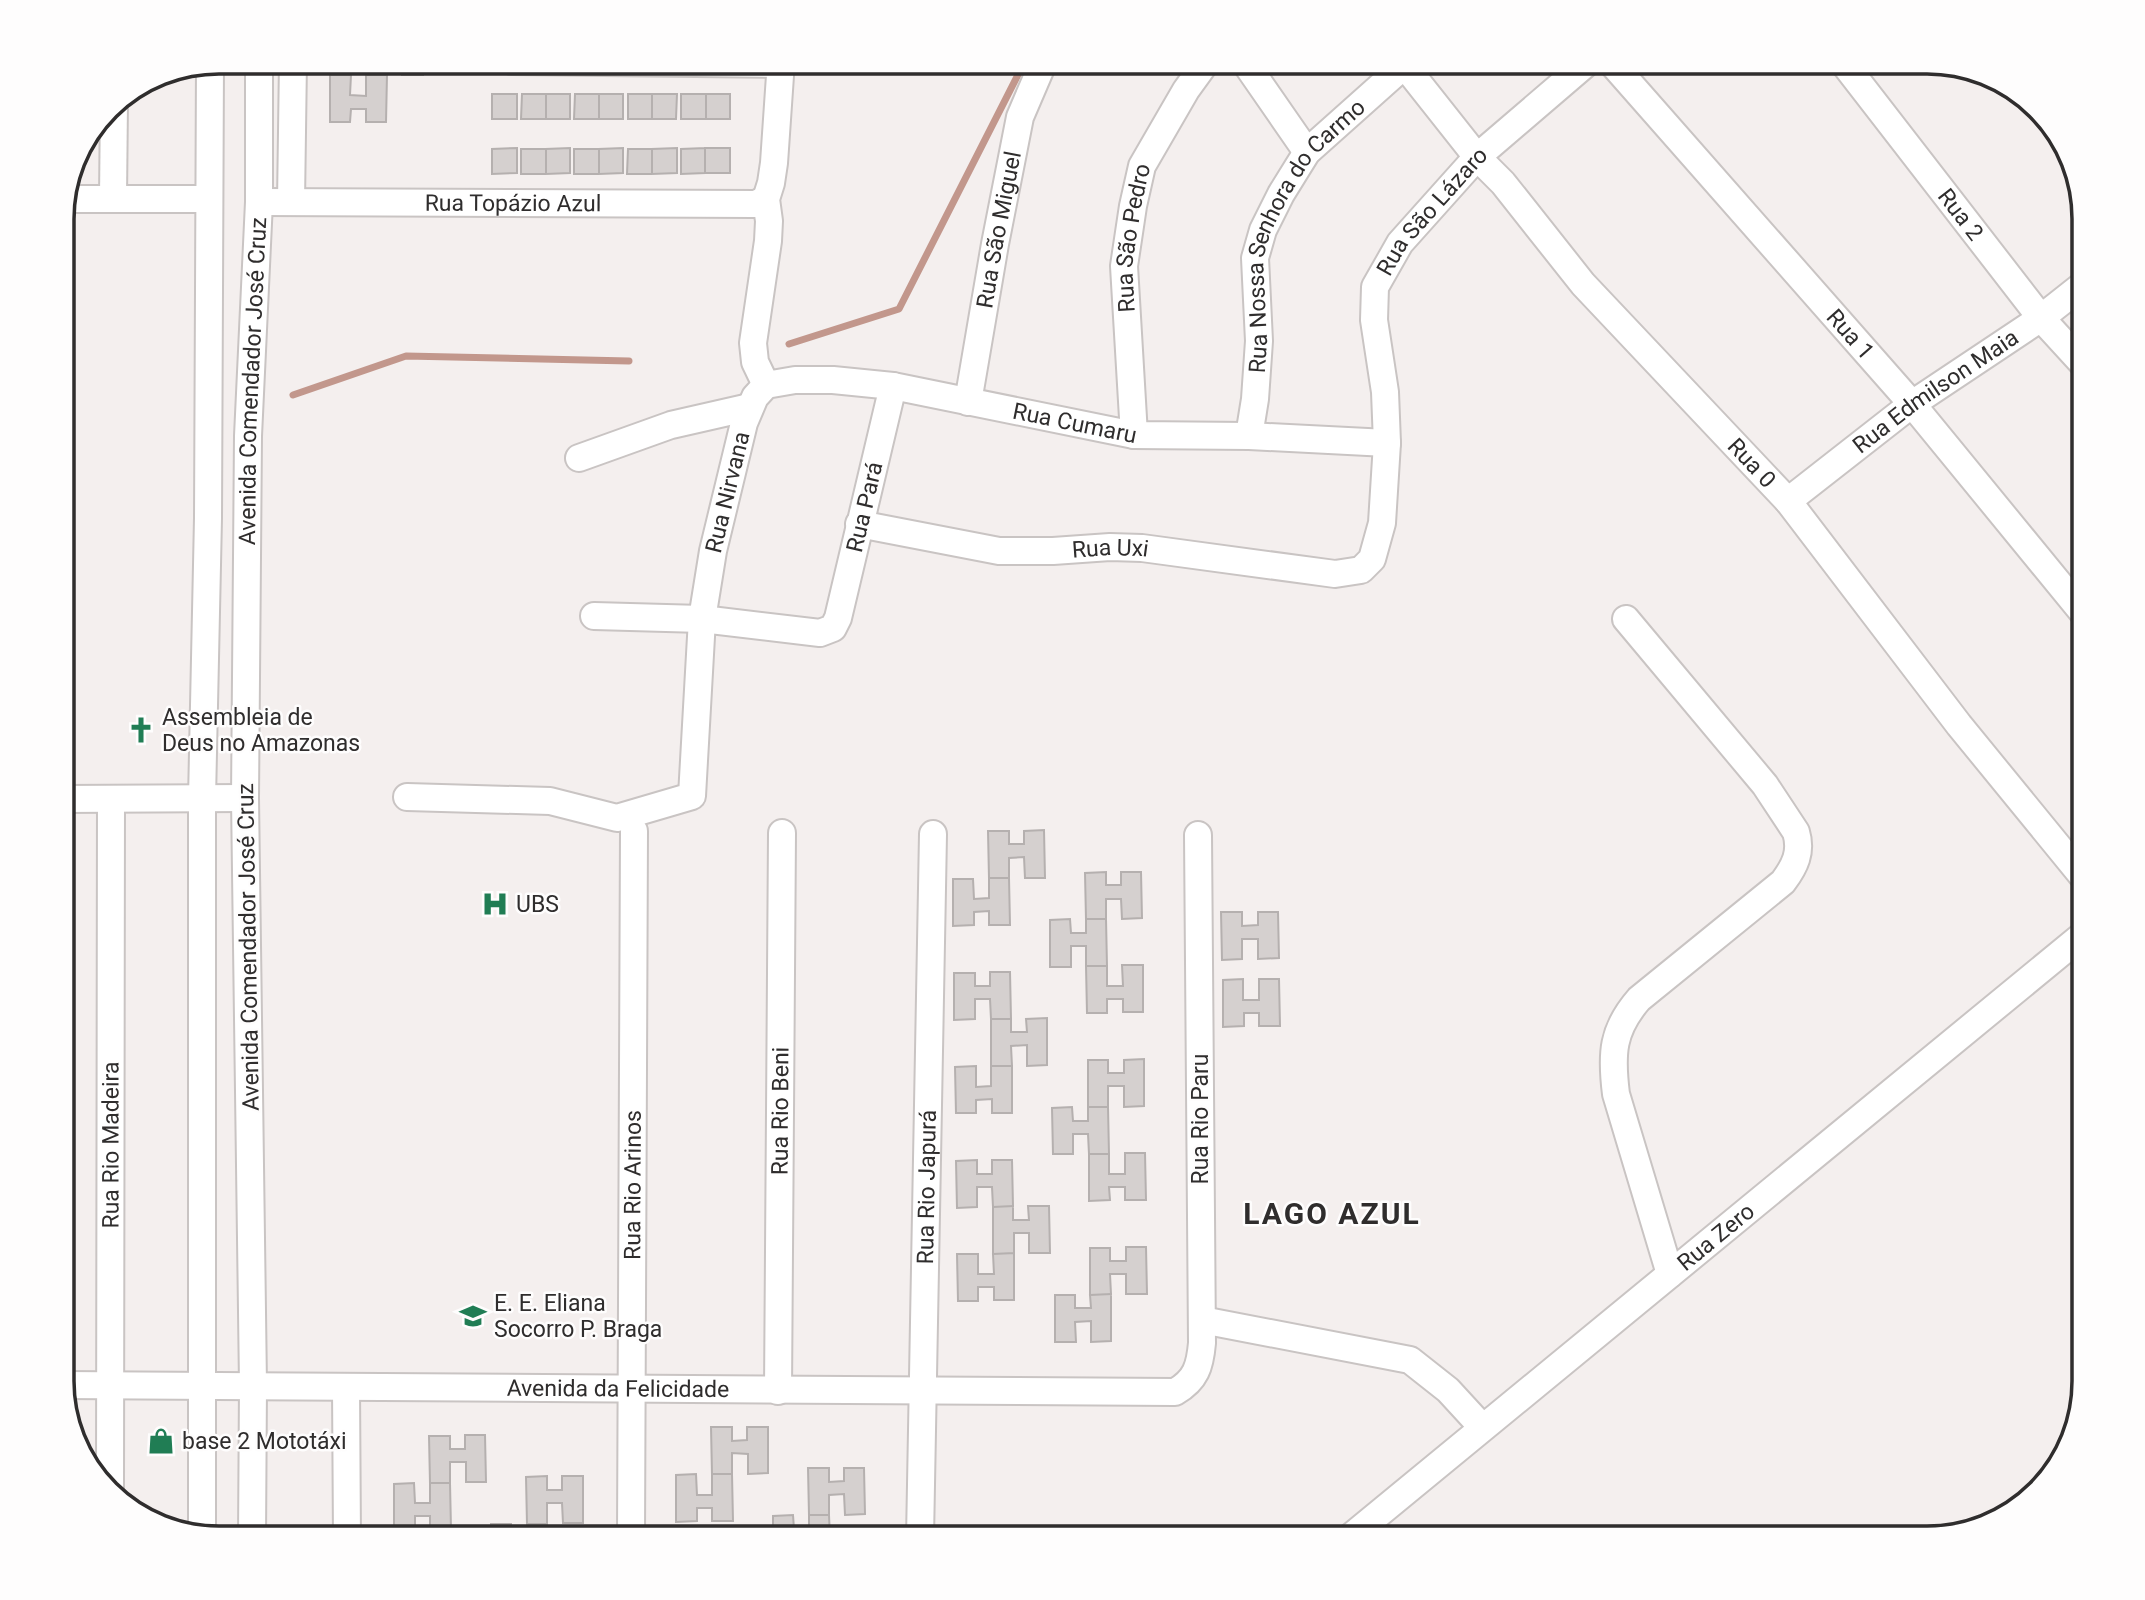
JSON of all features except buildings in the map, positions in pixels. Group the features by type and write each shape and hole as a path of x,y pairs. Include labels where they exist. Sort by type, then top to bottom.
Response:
{"street":[{"name":"Avenida Comendador José Cruz","path":"202,1525 202,799 208,518 210,74"},
{"name":"Avenida Comendador José Cruz","path":"252,1526 253,1385 245,797 248,436 259,202 259,74"},
{"path":"291,202 293,74"},
{"path":"766,385 755,362 753,344 768,241 766,199 774,163 780,74"},
{"name":"Rua São Miguel","path":"968,402 1020,117 1038,74"},
{"name":"Rua São Pedro","path":"1133,435 1124,266 1133,206 1142,166 1198,74"},
{"path":"1253,74 1307,152"},
{"name":"Rua Nossa Senhora do Carmo","path":"1249,436 1254,412 1259,352 1255,258 1263,229 1307,152 1393,74"},
{"name":"Rua 0","path":"1413,74 1477,158 1503,183 1583,284 1788,501 1959,725 2072,863"},
{"name":"Rua São Lázaro","path":"1361,569 1372,559 1382,523 1387,443 1385,392 1374,320 1375,287 1400,243 1477,158 1575,74"},
{"name":"Rua 1","path":"1621,74 1912,404 2072,599"},
{"name":"Rua 2","path":"1852,74 2041,318 2072,352"},
{"path":"113,198 114,119"},
{"path":"75,199 208,199"},
{"name":"Rua Topázio Azul","path":"259,202 756,204 766,199"},
{"name":"Rua Edmilson Maia","path":"1788,501 1912,404 2041,318 2072,293"},
{"name":"Rua Cumaru","path":"766,385 795,380 834,380 893,386 1133,435 1249,436 1387,443"},
{"name":"Rua Nirvana","path":"407,797 550,801 617,818 692,796 702,619 713,551 734,458 750,407 759,390 766,385"},
{"name":"Rua Pará","path":"702,619 820,633 833,628 838,618 893,386"},
{"path":"579,458 671,425 750,407"},
{"name":"Rua Uxi","path":"859,524 999,551 1142,548 1335,574 1361,569"},
{"path":"594,615 702,619"},
{"path":"1626,619 1765,786 1796,832 1798,840 1797,858 1783,882 1639,999 1620,1026 1614,1047 1616,1094 1670,1274"},
{"path":"74,799 245,797"},
{"name":"Rua Rio Madeira","path":"110,1477 111,799"},
{"name":"Rua Rio Arinos","path":"631,1526 634,831"},
{"name":"Rua Rio Beni","path":"778,1391 782,832"},
{"name":"Rua Rio Japurá","path":"920,1526 933,834"},
{"name":"Rua Rio Paru","path":"1175,1391 1188,1385 1200,1363 1202,1320 1198,835"},
{"name":"Rua Zero","path":"1364,1526 2072,944"},
{"path":"1202,1320 1410,1360 1448,1390 1482,1427"},
{"name":"Avenida da Felicidade","path":"74,1385 1175,1391"},
{"path":"346,1388 346,1526"}],"waterway":[{"path":"789,344 899,309 1018,74"},
{"path":"293,395 406,356 629,361"}],"place":[{"name":"Assembleia de Deus no Amazonas","path":"141,730"},
{"name":"UBS","path":"495,904"},
{"name":"E. E. Eliana Socorro P. Braga","path":"473,1316"},
{"name":"base 2 Mototáxi","path":"161,1441"}],"district":[{"name":"LAGO AZUL","path":"1332,1214"}]}
